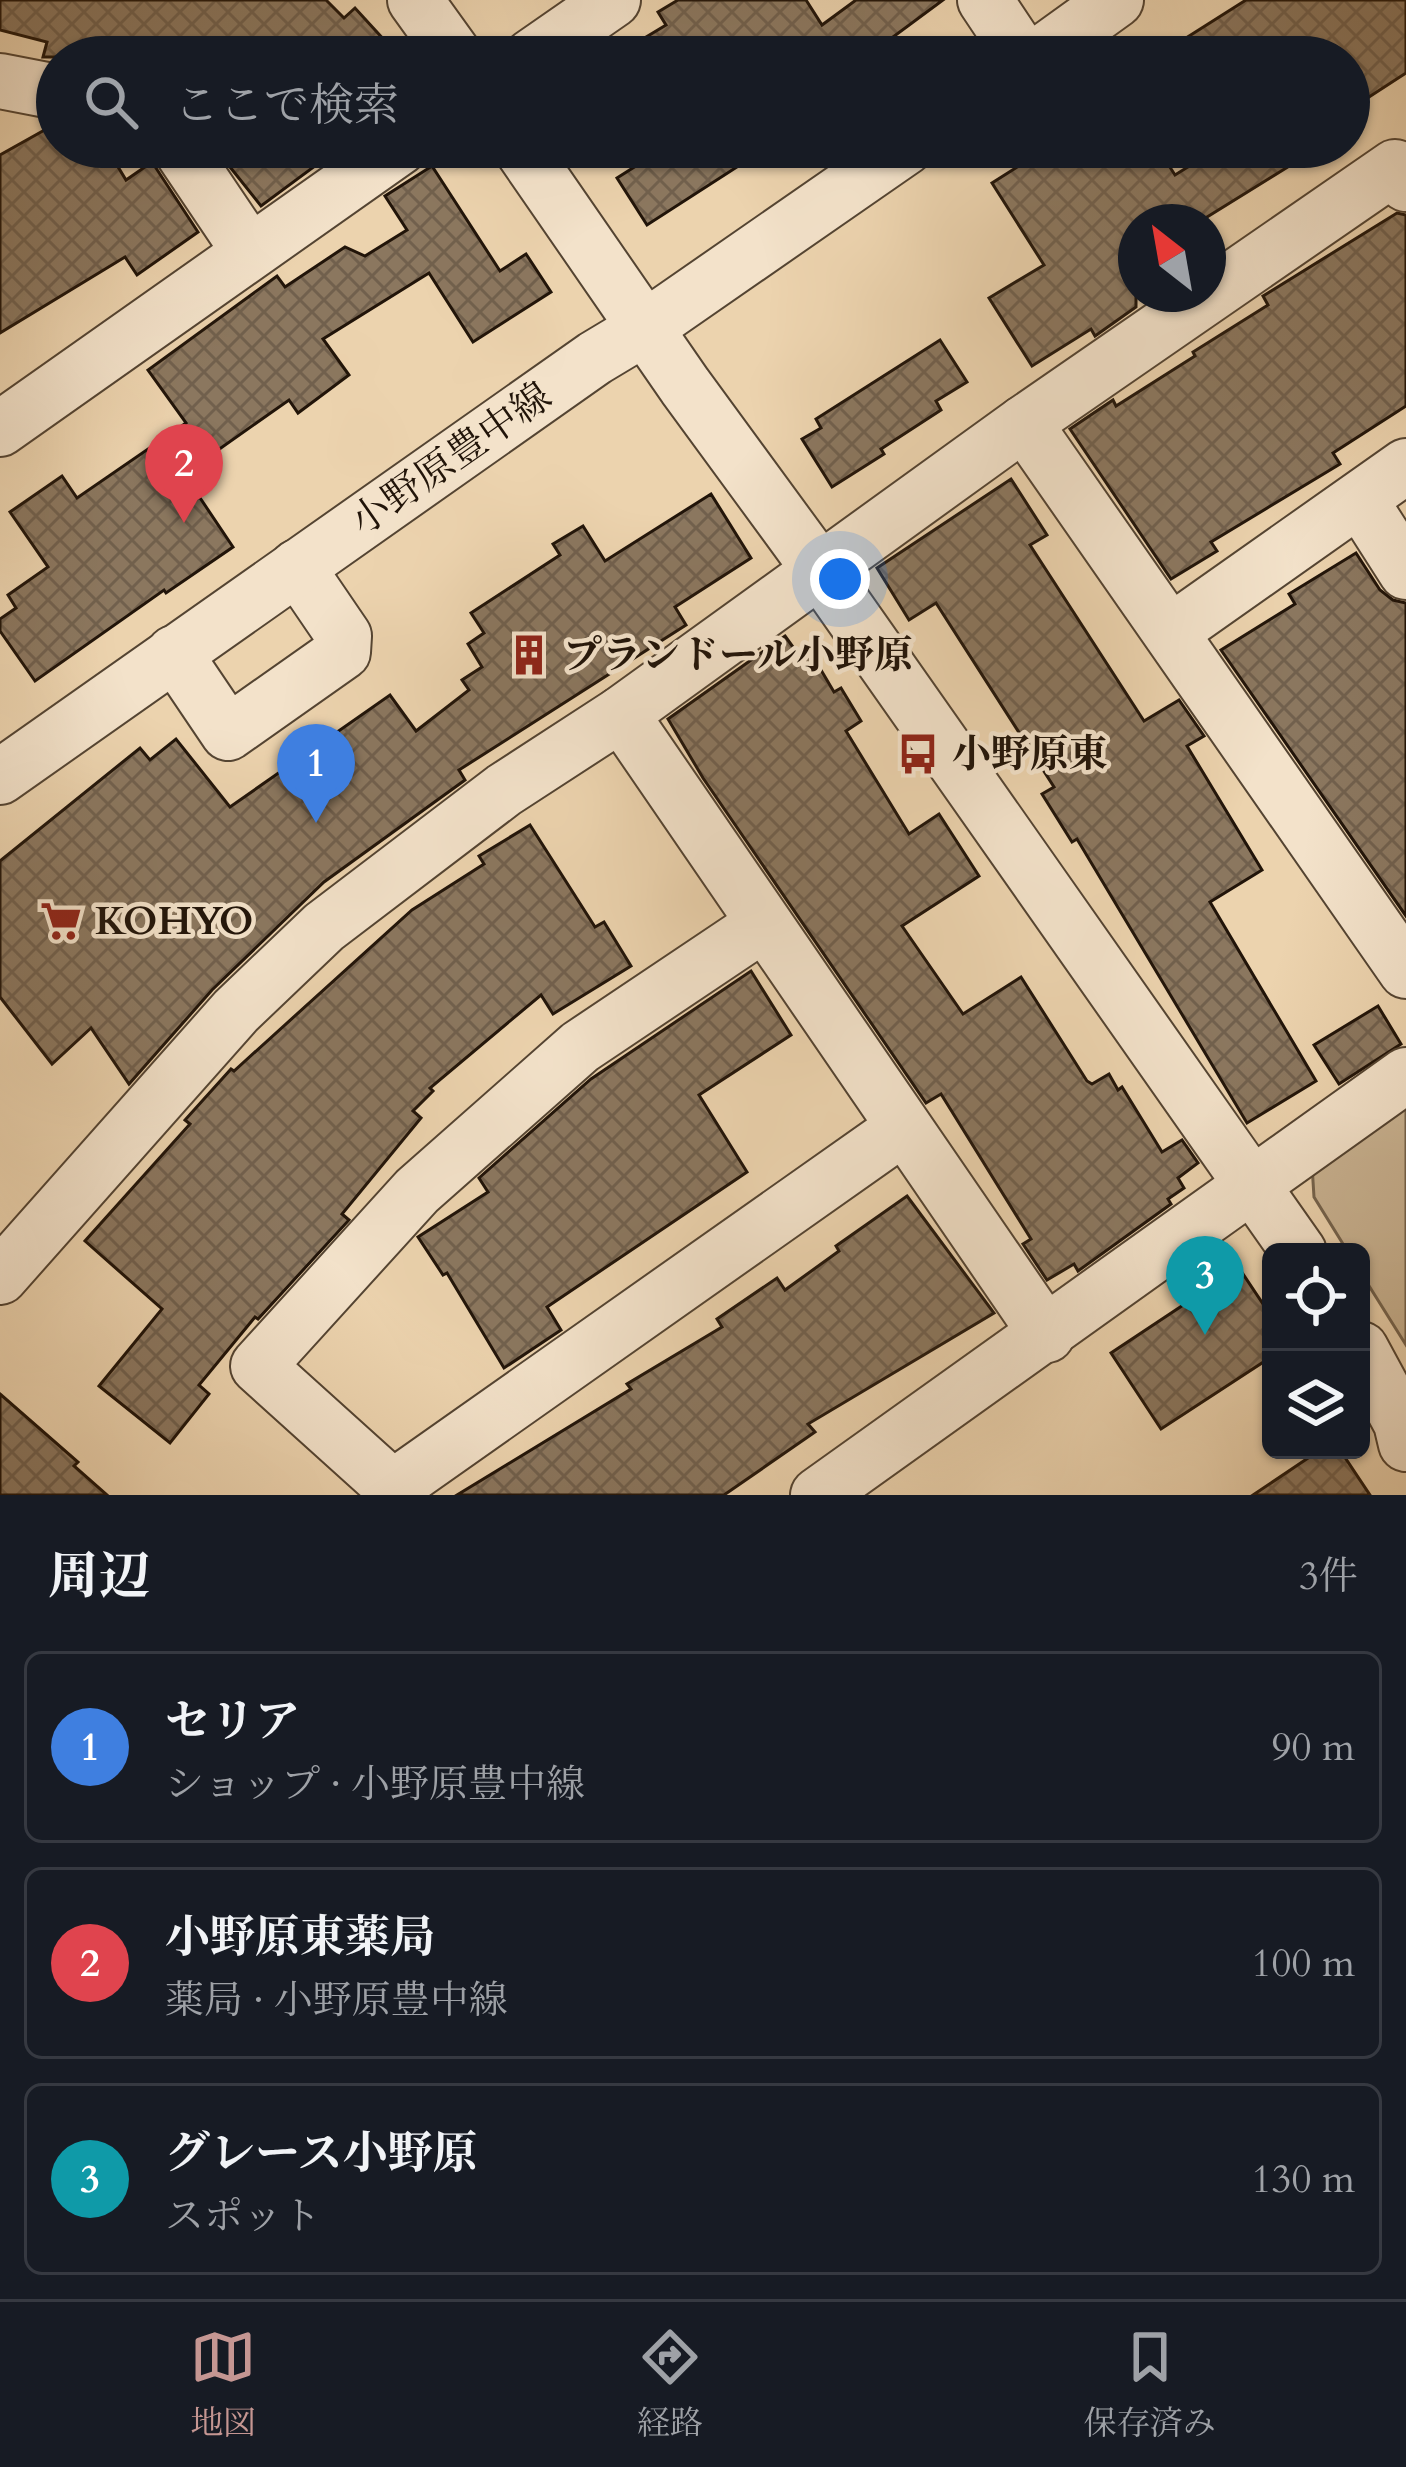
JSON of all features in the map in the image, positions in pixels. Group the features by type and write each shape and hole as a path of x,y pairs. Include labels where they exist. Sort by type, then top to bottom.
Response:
{"street":[{"path":"415,0 441,36"},
{"path":"561,36 613,0"},
{"path":"985,0 1009,36"},
{"path":"1065,36 1116,0"},
{"path":"0,82 36,88"},
{"path":"0,1277 236,1011 324,927 504,790 621,714 1024,423 1395,167 1406,184"},
{"path":"193,168 249,251"},
{"path":"0,429 370,168"},
{"path":"535,168 1293,1243"},
{"name":"小野原豊中線","path":"0,777 596,358 876,168"},
{"path":"1024,423 1406,970"},
{"path":"1172,631 1406,466"},
{"path":"1360,500 1406,572"},
{"path":"174,653 228,733 343,652 344,637 297,567"},
{"path":"621,714 1048,1335"},
{"path":"762,925 580,1047 416,1191 258,1366 398,1490 903,1128"},
{"path":"818,1495 1406,1075"},
{"path":"1362,1351 1401,1423 1406,1444"}],"shaded area":[{"path":"1406,1100 1406,1345 1370,1287 1370,1243 1342,1243 1314,1197 1312,1165"}],"building":[{"path":"0,0 326,0 344,18 355,8 381,36 36,39 0,30"},
{"path":"678,0 806,0 822,25 856,0 943,0 894,36 648,36 666,25 658,12"},
{"path":"1246,0 1406,0 1406,73 1370,96 1370,36 1189,36"},
{"path":"36,135 36,168 119,168 126,180 143,168 156,168 198,232 137,275 125,257 0,333 0,155"},
{"path":"231,168 312,168 261,206"},
{"path":"433,168 500,271 526,254 551,292 473,342 429,273 323,339 349,375 298,413 289,400 184,474 233,547 35,681 0,631 0,619 16,608 8,595 48,567 10,512 62,476 77,498 186,423 148,370 277,276 285,287 345,247 365,256 407,230 385,196"},
{"path":"633,168 735,168 647,225 617,178"},
{"path":"1016,168 1170,168 1175,175 1186,168 1286,168 1226,205 1118,204 1118,312 1129,312 1095,336 1091,329 1032,366 989,298 1044,265 992,183"},
{"path":"1397,213 1406,215 1406,406 1333,453 1340,464 1211,542 1217,551 1171,579 1070,429 1195,356 1193,352 1268,305 1263,296"},
{"path":"940,340 967,382 936,401 941,410 832,487 802,439 821,428 816,419"},
{"path":"1011,479 1047,535 1030,545 1144,721 1179,700 1204,736 1187,746 1262,870 1210,902 1316,1081 1247,1123 1077,839 1072,842 1042,794 1054,787 936,603 909,620 877,568"},
{"path":"711,494 751,558 675,607 686,625 459,770 465,780 324,882 212,990 129,1084 91,1028 52,1064 0,997 0,861 140,748 150,760 176,739 230,807 390,695 416,731 469,690 462,680 482,667 468,644 484,633 471,613 560,555 553,544 583,526 605,561"},
{"path":"1356,553 1380,590 1406,603 1406,916 1221,650 1295,604 1289,594"},
{"path":"785,636 798,654 808,648 834,692 841,688 861,721 846,731 909,834 939,814 979,876 902,926 963,1014 1021,977 1087,1081 1092,1084 1109,1074 1162,1152 1182,1140 1198,1163 1178,1178 1184,1188 1168,1199 1171,1204 1078,1271 1074,1264 1047,1280 1023,1244 1031,1239 941,1094 926,1103 703,778 668,719"},
{"path":"530,825 595,927 604,922 631,966 553,1014 541,995 430,1088 433,1091 413,1111 421,1118 342,1214 349,1220 255,1317 199,1385 209,1394 170,1443 99,1386 162,1309 85,1241 190,1124 185,1120 231,1069 412,910 484,864 479,856"},
{"path":"751,971 791,1035 699,1095 747,1172 547,1307 561,1330 504,1368 447,1273 443,1275 418,1237 488,1192 479,1178 591,1079"},
{"path":"1378,1006 1401,1044 1339,1084 1314,1045"},
{"path":"907,1196 994,1313 808,1424 815,1432 724,1495 457,1495 631,1389 627,1384 722,1327 717,1319 777,1278 785,1290 839,1251 836,1246"},
{"path":"1239,1268 1262,1302 1262,1363 1161,1429 1111,1353"},
{"path":"0,1394 78,1462 74,1466 107,1495 0,1495"},
{"path":"1307,1459 1346,1459 1370,1495 1253,1495"}],"place":[{"name":"小野原東薬局","path":"184,523"},
{"name":"プランドール小野原","path":"529,655"},
{"name":"小野原東","path":"918,754"},
{"name":"セリア","path":"316,823"},
{"name":"KOHYO","path":"61,921"},
{"name":"グレース小野原","path":"1205,1335"}]}
